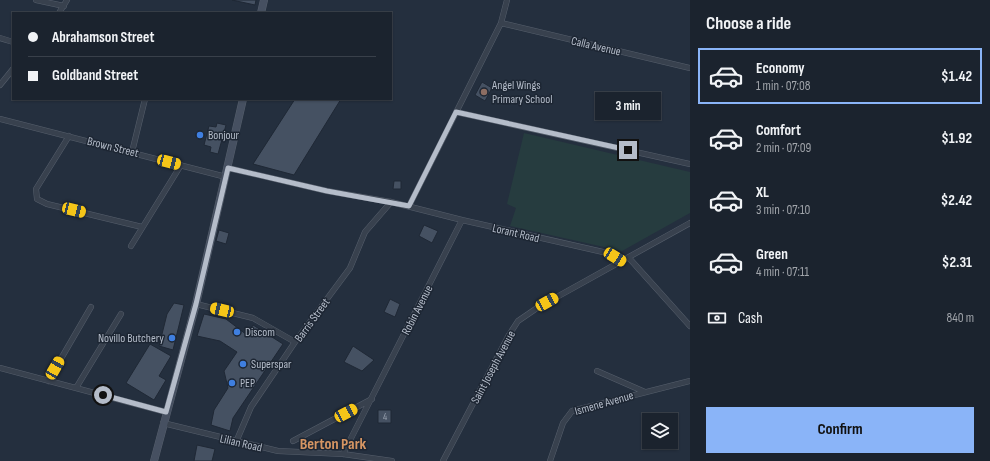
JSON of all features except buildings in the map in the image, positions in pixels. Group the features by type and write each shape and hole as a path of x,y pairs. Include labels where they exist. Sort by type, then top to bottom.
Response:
{"street":[{"path":"36,0 64,6"},
{"path":"60,12 67,0"},
{"path":"261,12 264,0"},
{"path":"228,168 327,191 409,206 501,23 507,0"},
{"name":"Calla Avenue","path":"501,23 690,68"},
{"path":"0,38 12,42"},
{"path":"0,85 12,70"},
{"path":"132,152 145,100"},
{"path":"154,461 196,304 243,100"},
{"path":"456,112 690,164"},
{"name":"Brown Street","path":"0,119 226,176"},
{"path":"69,136 36,189 37,199 47,204 142,227"},
{"path":"131,246 181,165"},
{"name":"Barris Street","path":"236,442 251,407 295,342 353,264 365,232 391,202"},
{"name":"Lorant Road","path":"409,206 462,220 603,252 623,261"},
{"name":"Robin Avenue","path":"343,454 462,220"},
{"name":"Saint Joseph Avenue","path":"443,461 509,335 518,321 537,308 690,223"},
{"path":"629,258 690,326"},
{"path":"196,304 253,318 295,342"},
{"path":"48,381 91,308"},
{"path":"76,388 121,314"},
{"path":"0,368 166,412"},
{"path":"597,371 645,392"},
{"name":"Ismene Avenue","path":"550,461 563,423 572,411 690,382"},
{"path":"293,441 372,399"},
{"name":"Lilian Road","path":"163,423 236,442 287,452 343,454 392,461"}],"green space":[{"path":"524,133 690,172 690,213 622,251 510,226 516,208 507,204"}],"place":[{"name":"Angel Wings Primary School","path":"484,92"},
{"name":"Bonjour","path":"200,135"},
{"name":"Discom","path":"237,332"},
{"name":"Novillo Butchery","path":"172,338"},
{"name":"Superspar","path":"243,364"},
{"name":"PEP","path":"232,383"}],"district":[{"name":"Berton Park","path":"333,443"}],"route":[{"path":"103,395 166,412 196,304 228,168 338,194 371,198 409,206 456,112 628,150"}]}
